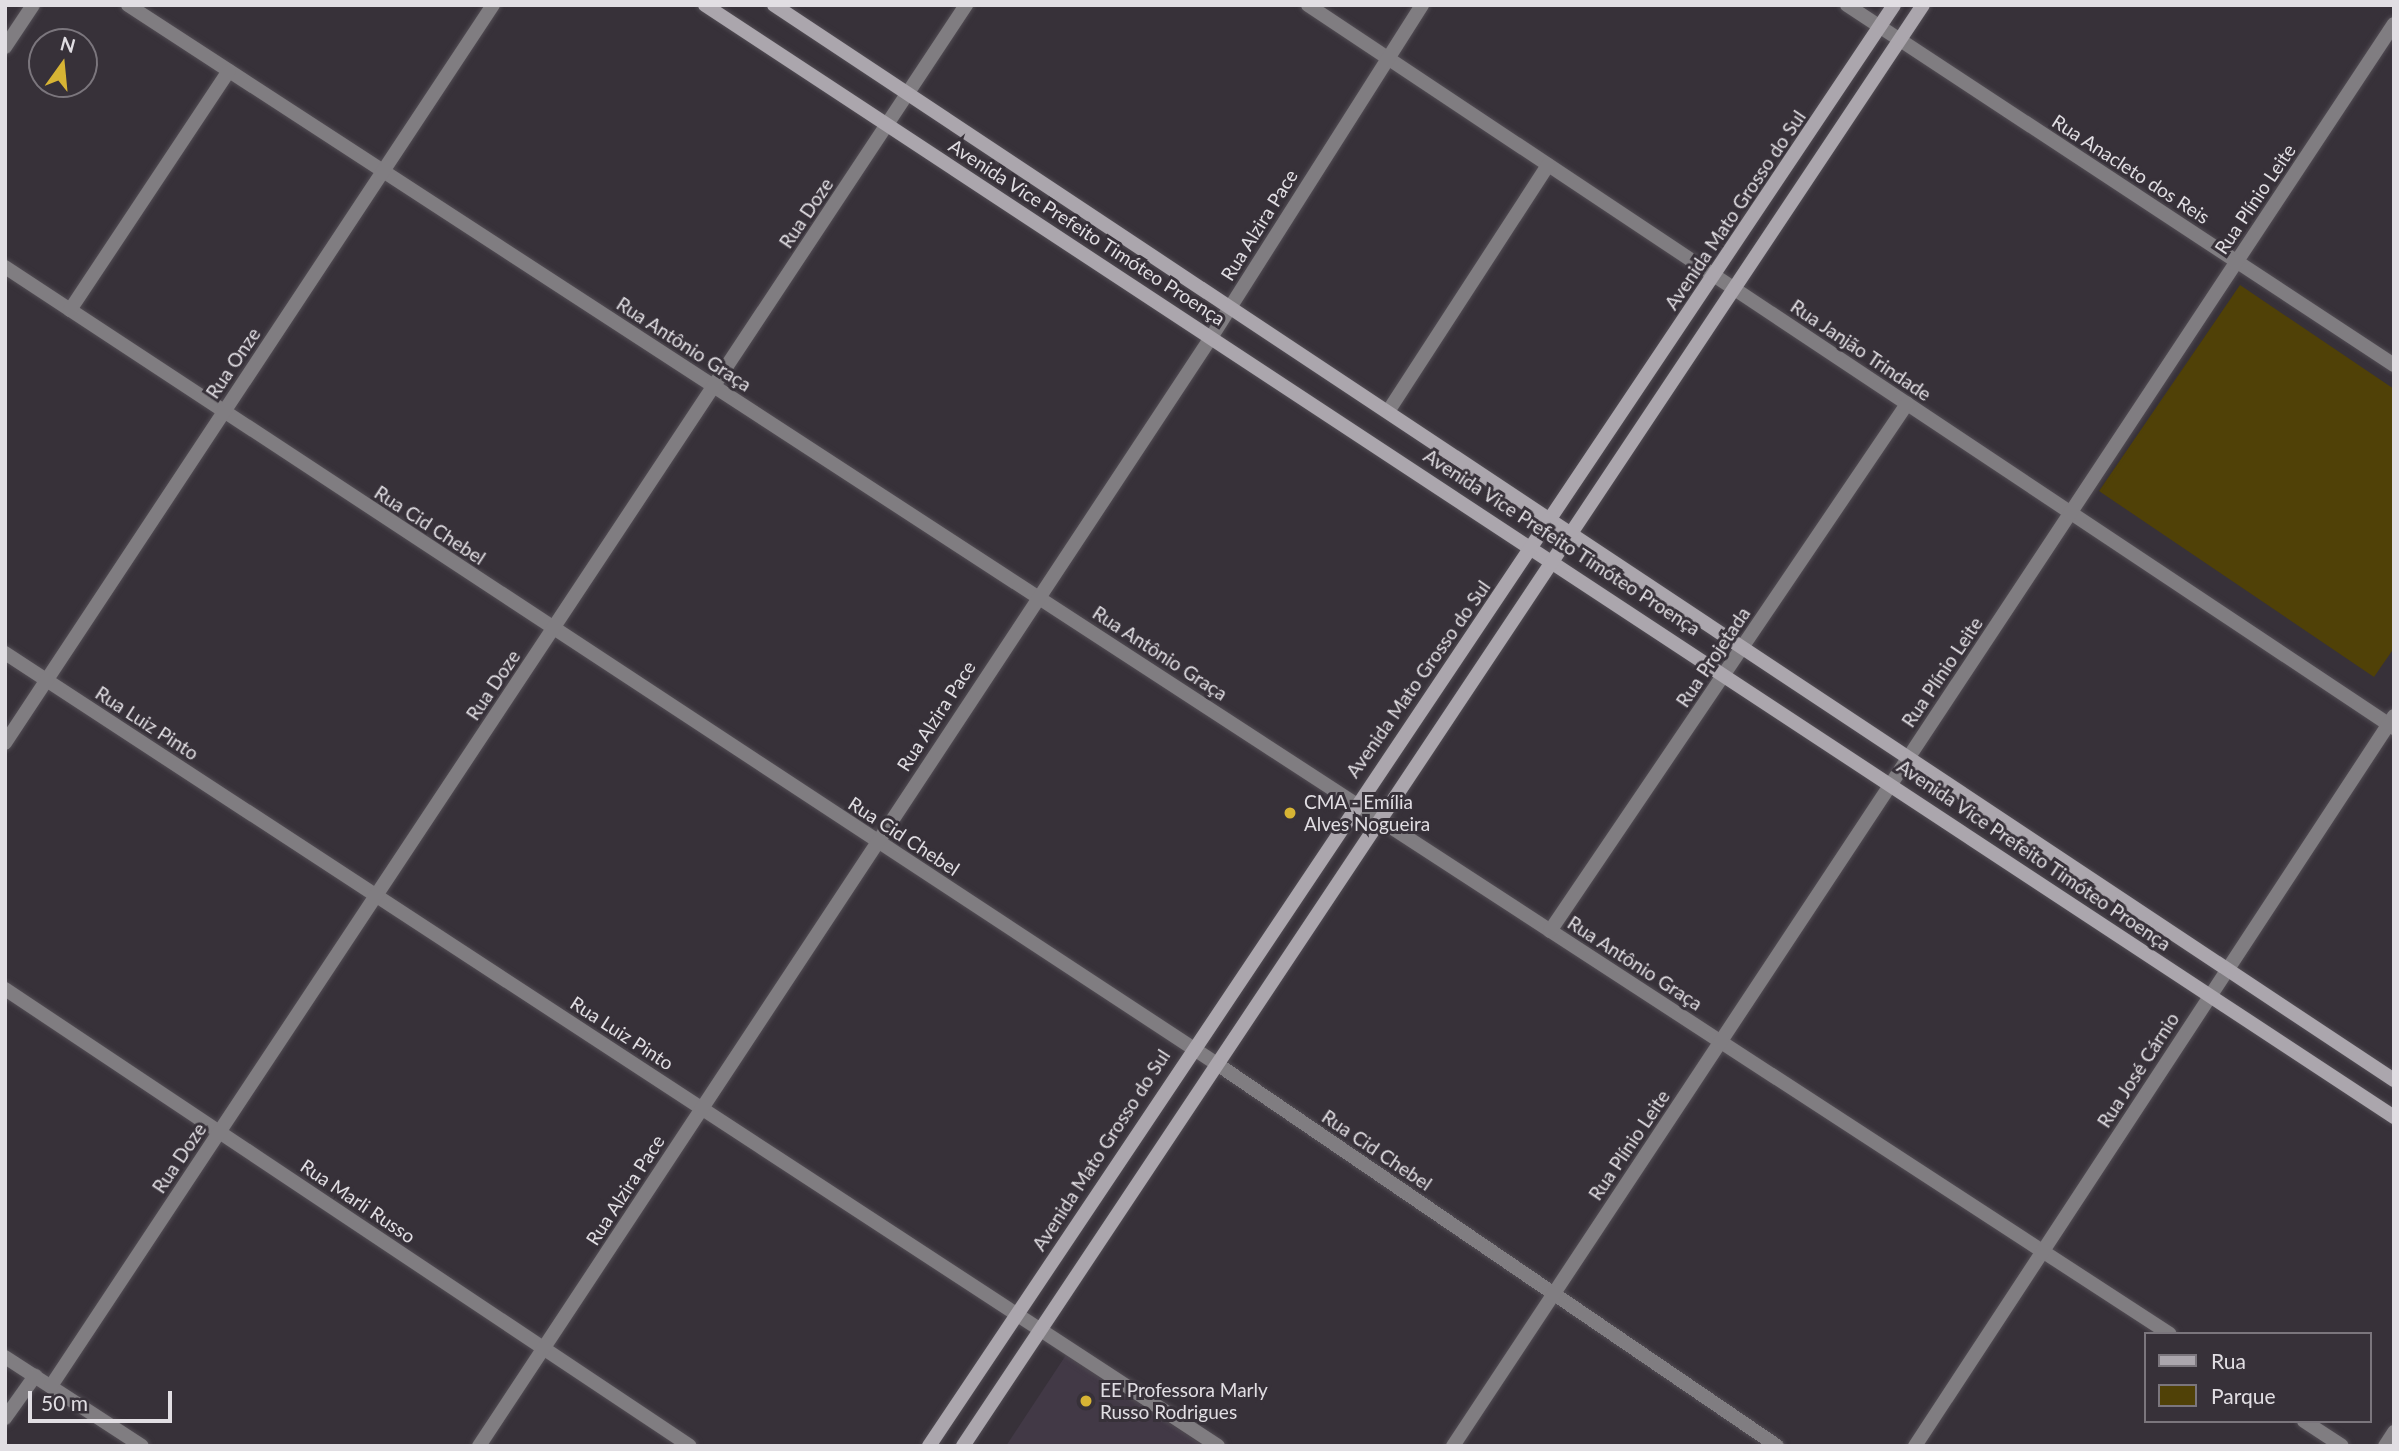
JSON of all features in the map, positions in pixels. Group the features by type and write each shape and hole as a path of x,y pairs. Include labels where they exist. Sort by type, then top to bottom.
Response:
{"main road":[{"name":"Avenida Vice Prefeito Timóteo Proença","path":"705,5 1557,561 2394,1117"},
{"name":"Avenida Vice Prefeito Timóteo Proença","path":"774,5 1576,533 2394,1080"},
{"name":"Avenida Mato Grosso do Sul","path":"929,1446 1355,803 1534,547 1894,5"},
{"path":"963,1446 1220,1066 1378,819 1576,533 1923,5"}],"street":[{"path":"5,47 33,5"},
{"name":"Rua Antônio Graça","path":"128,5 2167,1332"},
{"name":"Rua Onze","path":"5,743 493,5"},
{"name":"Rua Doze","path":"51,1386 966,5"},
{"name":"Rua Janjão Trindade","path":"1308,5 2070,513 2392,722"},
{"name":"Rua Alzira Pace","path":"479,1446 1037,597 1212,336 1386,57 1422,5"},
{"name":"Rua Anacleto dos Reis","path":"1847,5 2394,365"},
{"name":"Rua Plínio Leite","path":"1453,1446 2394,24"},
{"path":"70,310 229,71"},
{"path":"1389,410 1548,165"},
{"name":"Rua Cid Chebel","path":"5,267 1220,1066 1777,1446"},
{"name":"Rua Projetada","path":"1550,931 1907,404"},
{"name":"Rua Luiz Pinto","path":"5,653 1217,1446"},
{"name":"Rua José Cárnio","path":"1915,1446 2392,722"},
{"name":"Rua Marli Russo","path":"5,989 690,1446"},
{"path":"5,1357 142,1446"},
{"path":"5,1418 35,1376"},
{"path":"2307,1423 2342,1446"},
{"path":"2385,1446 2394,1432"}],"shaded area":[{"name":"EE Professora Marly Russo Rodrigues","path":"1066,1355 1204,1446 1006,1446"}],"green space":[{"path":"2240,285 2394,389 2394,648 2374,677 2099,491"}],"place":[{"name":"CMA - Emília Alves Nogueira","path":"1290,813"},
{"name":"EE Professora Marly Russo Rodrigues","path":"1086,1401"}]}
